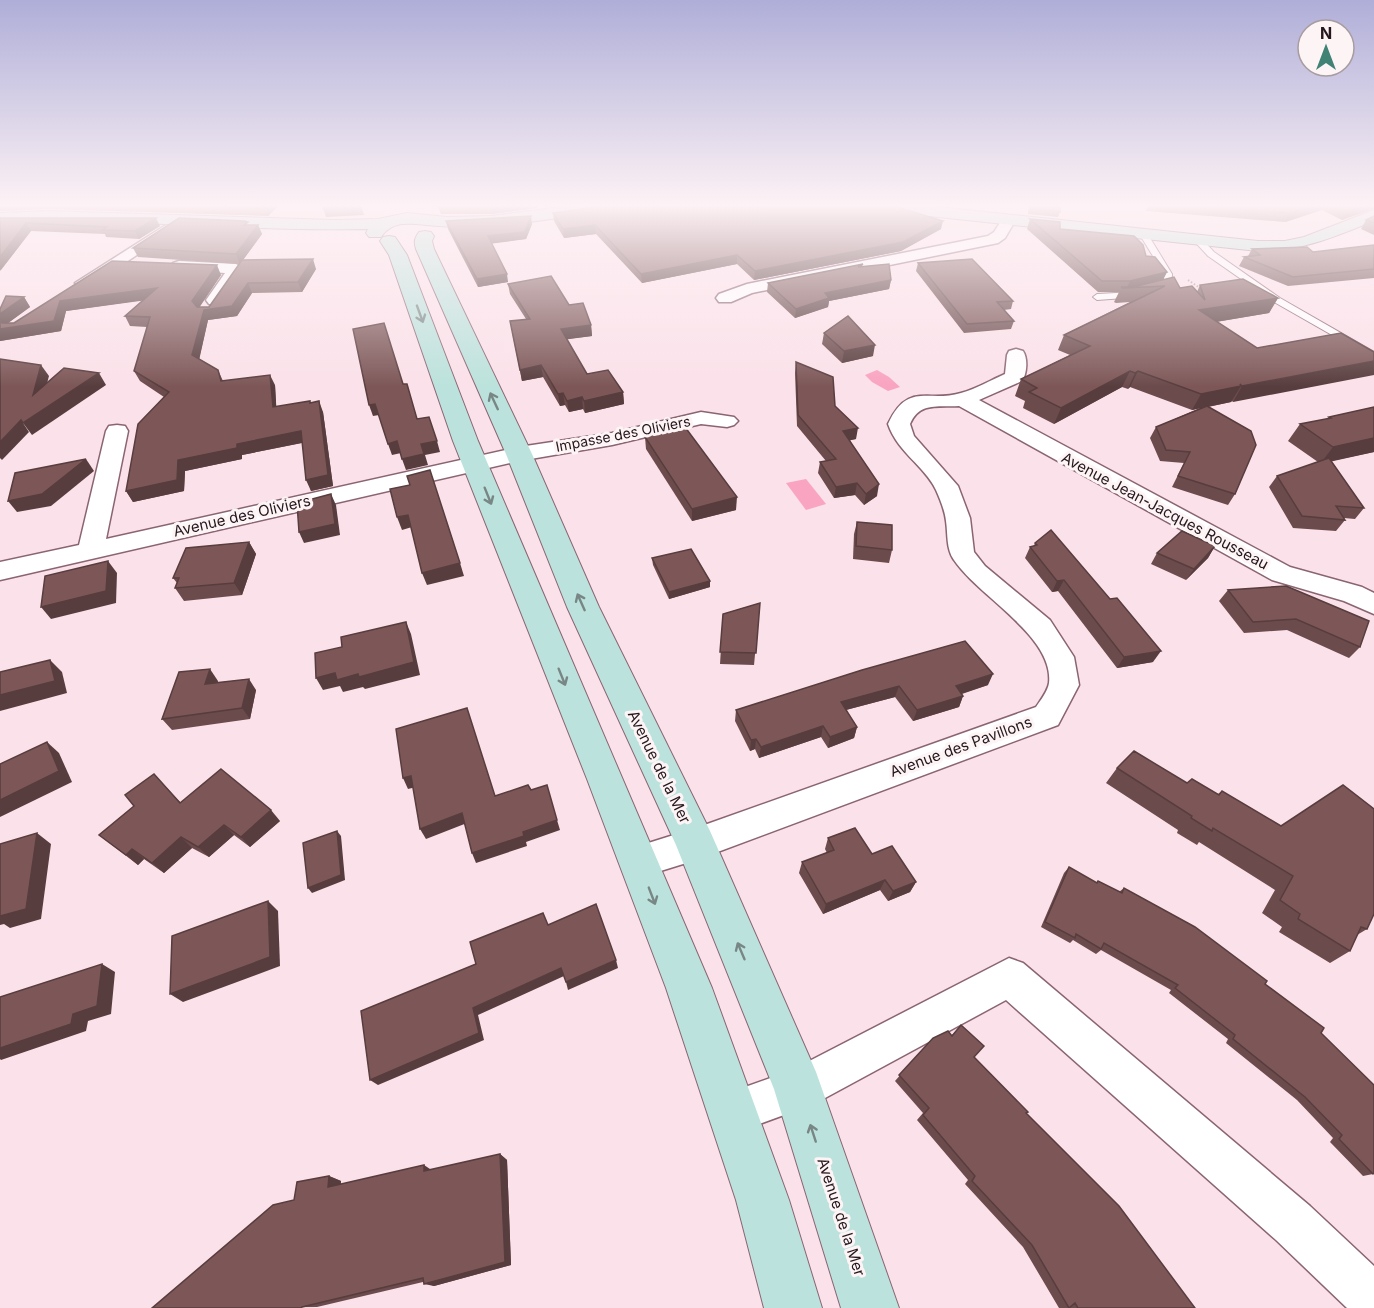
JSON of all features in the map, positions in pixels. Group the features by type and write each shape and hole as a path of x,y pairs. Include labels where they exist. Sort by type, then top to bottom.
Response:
{"street":[{"path":"65,295 111,265"},
{"path":"160,265 236,269 208,311"},
{"path":"402,265 474,464 638,862 735,1111 793,1308"},
{"name":"Avenue de la Mer","path":"432,265 519,454 583,607 696,844 799,1089 870,1308"},
{"path":"724,298 747,289 867,265"},
{"path":"963,400 1015,377 1016,355"},
{"name":"Avenue Jean-Jacques Rousseau","path":"963,400 1281,574 1353,594 1374,604"},
{"name":"Avenue des Pavillons","path":"638,862 696,844 1047,716 1064,685 1060,657 1040,627 976,572 962,553 958,518 946,486 904,438 899,424 905,410 922,401 963,400"},
{"name":"Impasse des Oliviers","path":"519,454 612,439 700,418 727,421"},
{"path":"91,549 117,431"},
{"name":"Avenue des Oliviers","path":"0,571 519,454"},
{"path":"735,1111 799,1089 1009,977 1293,1224 1374,1300"}],"lane":[{"path":"1096,297 1126,297 1168,286 1168,274 1162,265"},
{"path":"1227,265 1277,300 1374,356"}],"shaded area":[{"path":"877,370 900,387 888,391 865,375"},
{"path":"806,479 826,504 806,510 786,483"}],"building":[{"path":"106,265 217,265 192,301 197,307 209,307 238,265 309,265 298,282 248,283 232,306 204,310 192,355 218,370 221,381 270,375 273,407 319,401 328,475 306,480 301,431 237,444 237,448 178,460 177,480 126,491 138,424 169,392 134,371 150,317 125,316 157,288 60,301 54,321 0,329 0,320 2,323 14,323"},
{"path":"470,265 503,265 507,274 477,279"},
{"path":"633,265 686,265 641,274"},
{"path":"748,265 785,265 755,271"},
{"path":"858,265 861,265 858,267 889,265 891,280 825,293 829,298 796,309 768,283"},
{"path":"920,265 978,265 1013,301 997,302 1014,321 967,324"},
{"path":"1083,265 1161,265 1167,272 1130,281 1102,281"},
{"path":"1264,265 1374,265 1374,269 1293,277"},
{"path":"551,276 569,305 583,303 591,325 561,329 587,374 608,370 623,392 584,401 582,397 567,401 563,393 558,394 541,365 520,370 510,321 530,319 508,284"},
{"path":"1174,277 1180,288 1192,286 1205,300 1200,285 1243,279 1278,298 1199,310 1257,348 1341,333 1374,352 1374,361 1242,386 1240,384 1241,386 1201,394 1138,371 1135,373 1130,371 1061,408 1029,392 1037,388 1021,379 1090,346 1064,335 1165,286 1123,288 1121,287 1133,287"},
{"path":"6,296 24,297 0,314 0,309"},
{"path":"848,316 875,345 844,351 824,333"},
{"path":"384,323 403,384 407,384 417,419 429,417 437,441 421,444 424,454 402,459 397,441 388,444 375,404 369,405 353,329"},
{"path":"0,359 41,365 33,395 64,368 99,373 23,423 21,420 0,442"},
{"path":"796,362 833,377 835,406 858,428 843,431 879,484 866,494 857,483 836,487 820,462 836,459 798,415"},
{"path":"1207,406 1251,431 1256,445 1235,494 1178,476 1190,452 1166,450 1156,427"},
{"path":"1374,407 1374,438 1333,447 1300,424 1331,418 1329,417"},
{"path":"685,427 737,497 692,509 645,437"},
{"path":"1329,458 1364,508 1336,506 1345,520 1302,516 1277,476"},
{"path":"86,459 42,494 8,501 15,473"},
{"path":"430,470 460,563 422,573 408,515 397,517 390,489 410,485 407,476"},
{"path":"331,494 335,524 299,532 297,503"},
{"path":"857,522 892,525 892,550 856,546"},
{"path":"1051,530 1110,599 1117,598 1161,651 1124,657 1064,580 1057,581 1030,547 1037,545 1035,543"},
{"path":"1182,531 1215,546 1194,569 1157,553"},
{"path":"249,542 234,583 175,588 179,578 173,578 186,548"},
{"path":"691,549 710,581 669,592 652,558"},
{"path":"108,561 106,591 41,607 45,576"},
{"path":"1286,586 1369,621 1360,647 1296,619 1253,622 1228,590"},
{"path":"760,603 756,653 720,652 723,614"},
{"path":"406,622 414,662 359,677 358,674 337,680 335,673 316,678 315,653 342,647 341,637"},
{"path":"965,641 993,674 956,686 963,696 917,710 899,686 841,702 857,727 830,737 823,726 761,747 756,739 751,740 736,710 862,670"},
{"path":"50,660 55,681 0,695 0,672"},
{"path":"210,669 205,684 249,679 242,708 162,719 179,672"},
{"path":"467,708 495,796 528,785 531,790 547,785 557,820 523,832 524,836 472,853 462,813 420,829 411,776 403,778 396,729"},
{"path":"47,742 59,771 0,800 0,764"},
{"path":"1134,751 1187,783 1192,779 1219,795 1222,791 1281,826 1343,785 1374,809 1374,914 1367,929 1361,927 1350,951 1298,919 1300,914 1280,900 1293,876 1213,828 1212,831 1117,768"},
{"path":"221,769 271,810 241,837 224,825 198,847 181,837 152,863 132,849 126,855 99,835 134,806 125,795 154,774 180,803"},
{"path":"855,828 872,854 892,846 916,882 893,891 885,880 826,904 802,862 834,850 828,838"},
{"path":"337,831 341,875 308,888 303,843"},
{"path":"37,833 26,909 0,916 0,844"},
{"path":"1069,867 1097,883 1098,881 1122,893 1124,888 1195,927 1267,981 1265,984 1324,1028 1321,1033 1374,1085 1373,1174 1339,1139 1342,1135 1305,1097 1233,1039 1235,1035 1175,988 1178,985 1104,943 1101,949 1076,934 1075,938 1045,922"},
{"path":"268,901 270,957 170,994 172,936"},
{"path":"596,904 616,960 566,982 561,968 473,1008 479,1033 370,1080 361,1011 476,964 470,942 543,913 548,925"},
{"path":"102,964 97,1006 73,1014 71,1024 0,1048 0,997"},
{"path":"961,1025 984,1046 974,1057 1119,1206 1195,1308 1078,1308 1075,1303 1069,1308 1032,1245 972,1181 975,1176 923,1115 929,1108 899,1075 933,1038 948,1031 952,1036"},
{"path":"500,1154 505,1262 424,1284 423,1278 301,1308 152,1308 273,1205 294,1200 297,1182 329,1176 328,1187 424,1165 424,1171"}]}
